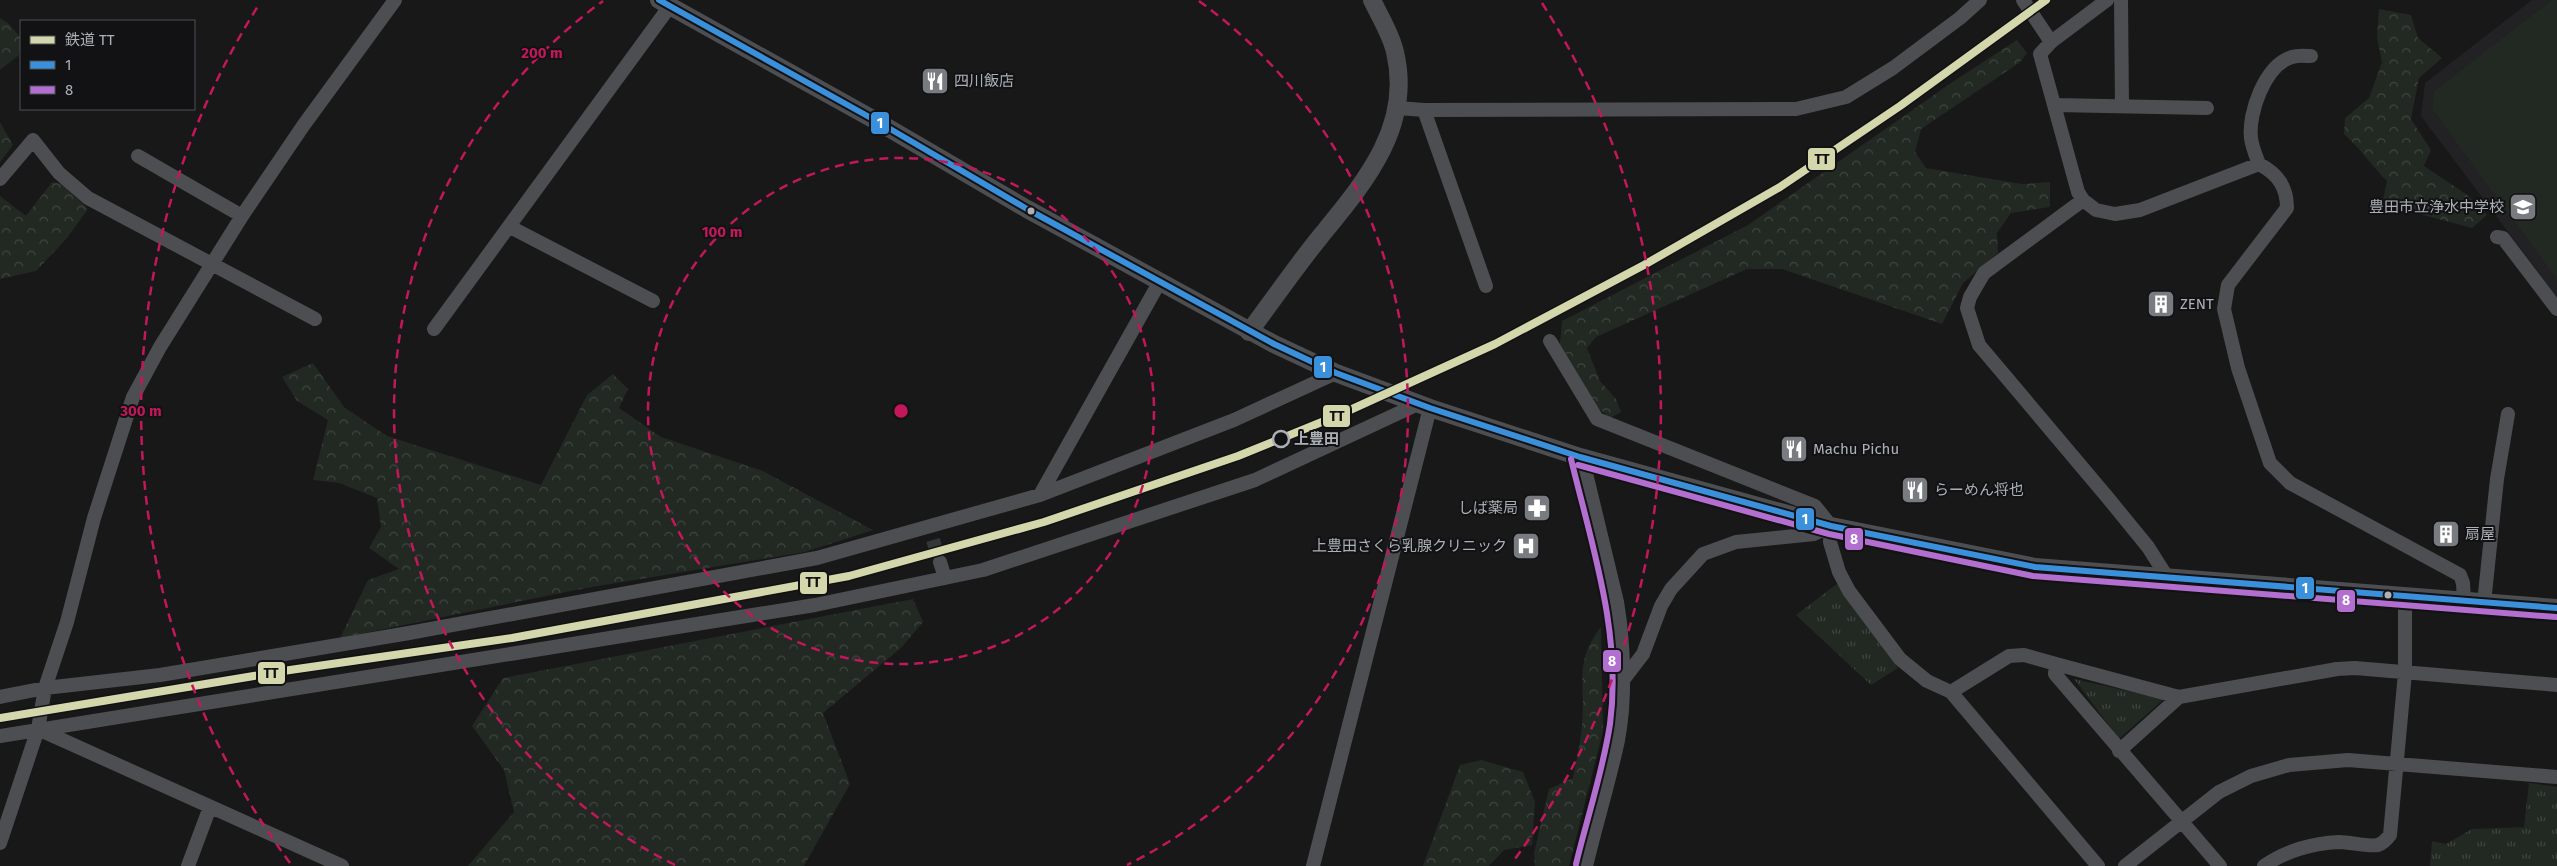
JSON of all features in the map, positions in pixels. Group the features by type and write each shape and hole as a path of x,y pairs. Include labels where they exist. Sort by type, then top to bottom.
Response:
{"street":[{"path":"0,843 38,729 46,688 67,622 94,518 127,410 160,347 242,216 303,126 395,0"},
{"path":"1249,332 1281,285 1362,185 1386,147 1398,108 1399,83 1395,52 1372,0"},
{"path":"1398,108 1424,110 1796,109 1846,98 1893,68 1960,18 1980,0"},
{"path":"2023,0 2051,42"},
{"path":"2107,0 2051,42 2040,54 2078,192 2083,200 2096,210 2106,213 2115,214 2140,210 2259,164"},
{"path":"2121,0 2122,106"},
{"path":"434,329 510,226 665,3 1249,332 1336,373 1419,404 1580,457 1831,526 2035,567 2404,598 2464,600 2557,608"},
{"path":"2311,56 2291,57 2278,66 2263,84 2252,111 2251,138 2259,164 2273,174 2287,194 2287,208 2228,285 2224,309 2238,368 2270,463 2290,484 2460,575 2463,583 2464,600"},
{"path":"2054,104 2207,108"},
{"path":"1424,110 1486,286"},
{"path":"0,178 33,140 59,173 88,198 314,319"},
{"path":"138,156 242,216"},
{"path":"2083,200 1984,272 1970,297 1967,308 1979,345 2142,540 2167,577"},
{"path":"510,226 653,301"},
{"path":"2497,237 2503,238 2557,310"},
{"path":"1040,495 1159,283"},
{"path":"1550,341 1597,419 1815,506 1831,526 1830,542 1839,572 1849,591 1900,659 1927,681 1951,692 2098,866"},
{"path":"0,697 46,688 160,675 418,632 817,558 931,534 1040,495 1234,420 1336,373"},
{"path":"0,736 815,605 983,570 1255,480 1419,404"},
{"path":"1313,866 1419,404"},
{"path":"2484,603 2496,479 2508,414"},
{"path":"1580,457 1615,602 1619,625 1620,684 1616,738 1584,866"},
{"path":"1620,684 1643,654 1661,606 1671,589 1702,554 1736,542 1814,534 1831,526"},
{"path":"940,562 945,578"},
{"path":"2264,866 2281,856 2316,844 2339,842 2377,845 2390,835 2405,673 2404,598"},
{"path":"1951,692 2009,656 2024,654 2179,697 2337,669 2355,668 2557,685"},
{"path":"2056,664 2055,674 2119,751 2181,819 2220,866"},
{"path":"2119,751 2179,697"},
{"path":"38,729 342,866"},
{"path":"2125,866 2181,819 2231,786 2251,776 2289,765 2327,760 2396,763 2557,777"},
{"path":"188,866 210,807"}],"shaded area":[{"name":"豊田市立浄水中学校","path":"2532,0 2557,0 2557,297 2421,116 2425,83"}],"green space":[{"name":"豊田市立浄水中学校","path":"2552,0 2557,0 2557,279 2432,109 2434,91"},
{"path":"2379,9 2411,15 2418,38 2442,58 2419,78 2411,119 2431,150 2424,166 2466,194 2487,215 2472,228 2382,204 2387,181 2344,134 2345,118 2369,98 2382,62 2377,38"},
{"path":"0,18 8,23 20,37 20,46 19,55 0,70"},
{"path":"2017,40 2027,53 2019,63 1921,129 1915,152 1926,168 2022,184 2050,182 2050,207 2011,213 1997,233 1998,253 1963,283 1942,324 1782,269 1747,269 1596,337 1587,348 1600,381 1616,399 1621,412 1610,418 1598,408 1560,344 1562,321 1748,225 1954,81"},
{"path":"0,122 13,145 0,162"},
{"path":"52,182 62,184 88,209 67,238 36,271 0,279 0,196 26,216"},
{"path":"313,363 344,407 387,436 541,485 587,395 613,374 628,389 619,408 661,437 763,471 873,530 805,552 586,588 340,638 368,580 399,569 369,548 381,527 377,498 339,483 313,480 328,420 297,401 282,377"},
{"path":"1837,584 1898,668 1871,685 1796,615"},
{"path":"913,599 923,622 902,647 823,713 850,784 804,866 468,866 514,812 504,770 472,726 503,678"},
{"path":"1601,627 1603,731 1569,866 1535,866 1534,853 1549,789 1573,778 1580,744 1584,663 1592,640"},
{"path":"2074,679 2164,699 2119,739"},
{"path":"1481,760 1523,772 1535,802 1532,845 1504,850 1489,866 1423,866 1460,765"},
{"path":"2529,783 2557,787 2557,866 2430,866 2432,841 2446,844 2472,829 2524,827"}],"tunnel":[{"path":"933,540 940,562"}],"rail line":[{"name":"TT","path":"0,718 290,670 512,638 849,576 1044,522 1238,456 1339,415 1495,344 1644,265 1780,187 1900,106 2046,0"}],"transit line":[{"name":"1","path":"659,0 880,123 1027,209 1274,344 1336,373 1430,408 1580,457 1831,526 2035,567 2557,608"},
{"name":"8","path":"1571,459 1603,590 1612,657 1613,690 1610,724 1603,759 1576,864"},
{"name":"8","path":"1578,465 1829,534 2033,576 2556,617"}],"place":[{"name":"四川飯店","path":"935,81"},
{"name":"豊田市立浄水中学校","path":"2523,207"},
{"name":"ZENT","path":"2161,304"},
{"name":"上豊田","path":"1281,439"},
{"name":"Machu Pichu","path":"1794,449"},
{"name":"らーめん将也","path":"1915,490"},
{"name":"しば薬局","path":"1537,508"},
{"name":"扇屋","path":"2446,534"},
{"name":"上豊田さくら乳腺クリニック","path":"1526,546"}]}
